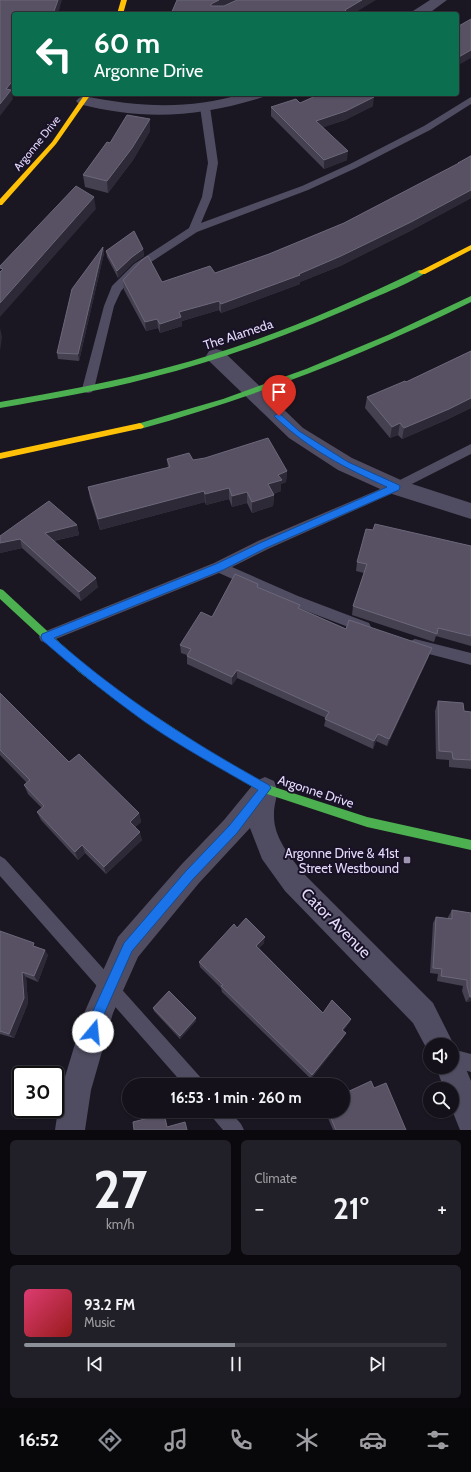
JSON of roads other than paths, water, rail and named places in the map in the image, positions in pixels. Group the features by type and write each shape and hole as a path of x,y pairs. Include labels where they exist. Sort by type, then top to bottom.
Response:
{"main road":[{"path":"121,12 124,0"},
{"name":"Argonne Drive","path":"0,203 54,142 86,97"},
{"name":"The Alameda","path":"0,405 88,389 158,373 216,356 337,312 412,278 471,247"},
{"path":"0,456 156,422 253,392 341,360 387,341 471,299"},
{"path":"24,460 68,442"},
{"name":"Argonne Drive","path":"0,593 82,669 150,719 205,754 265,788 367,822 471,845"}],"street":[{"path":"421,12 440,0"},
{"path":"86,97 117,108 151,111 181,110 205,107 251,96"},
{"path":"216,356 296,433 345,464 396,487 471,511"},
{"path":"70,1130 76,1090 89,1042 99,1011 128,947 190,874 233,829 265,788"},
{"name":"Cator Avenue","path":"265,788 261,815 266,842 278,861 294,882 423,1013 436,1038"},
{"path":"454,1074 471,1121"}],"lane":[{"path":"88,389 109,306 116,289 138,266 193,230 305,188 353,166 427,128 471,100"},
{"path":"193,230 207,197 213,163 205,107"},
{"path":"46,637 219,567 263,545 396,487 471,449"},
{"path":"219,567 294,600 379,633"},
{"path":"401,641 471,659"},
{"path":"0,864 190,1078"},
{"path":"459,1060 471,1063"},
{"path":"224,1118 235,1130"}],"place":[{"name":"Argonne Drive & 41st Street Westbound","path":"407,860"}]}
